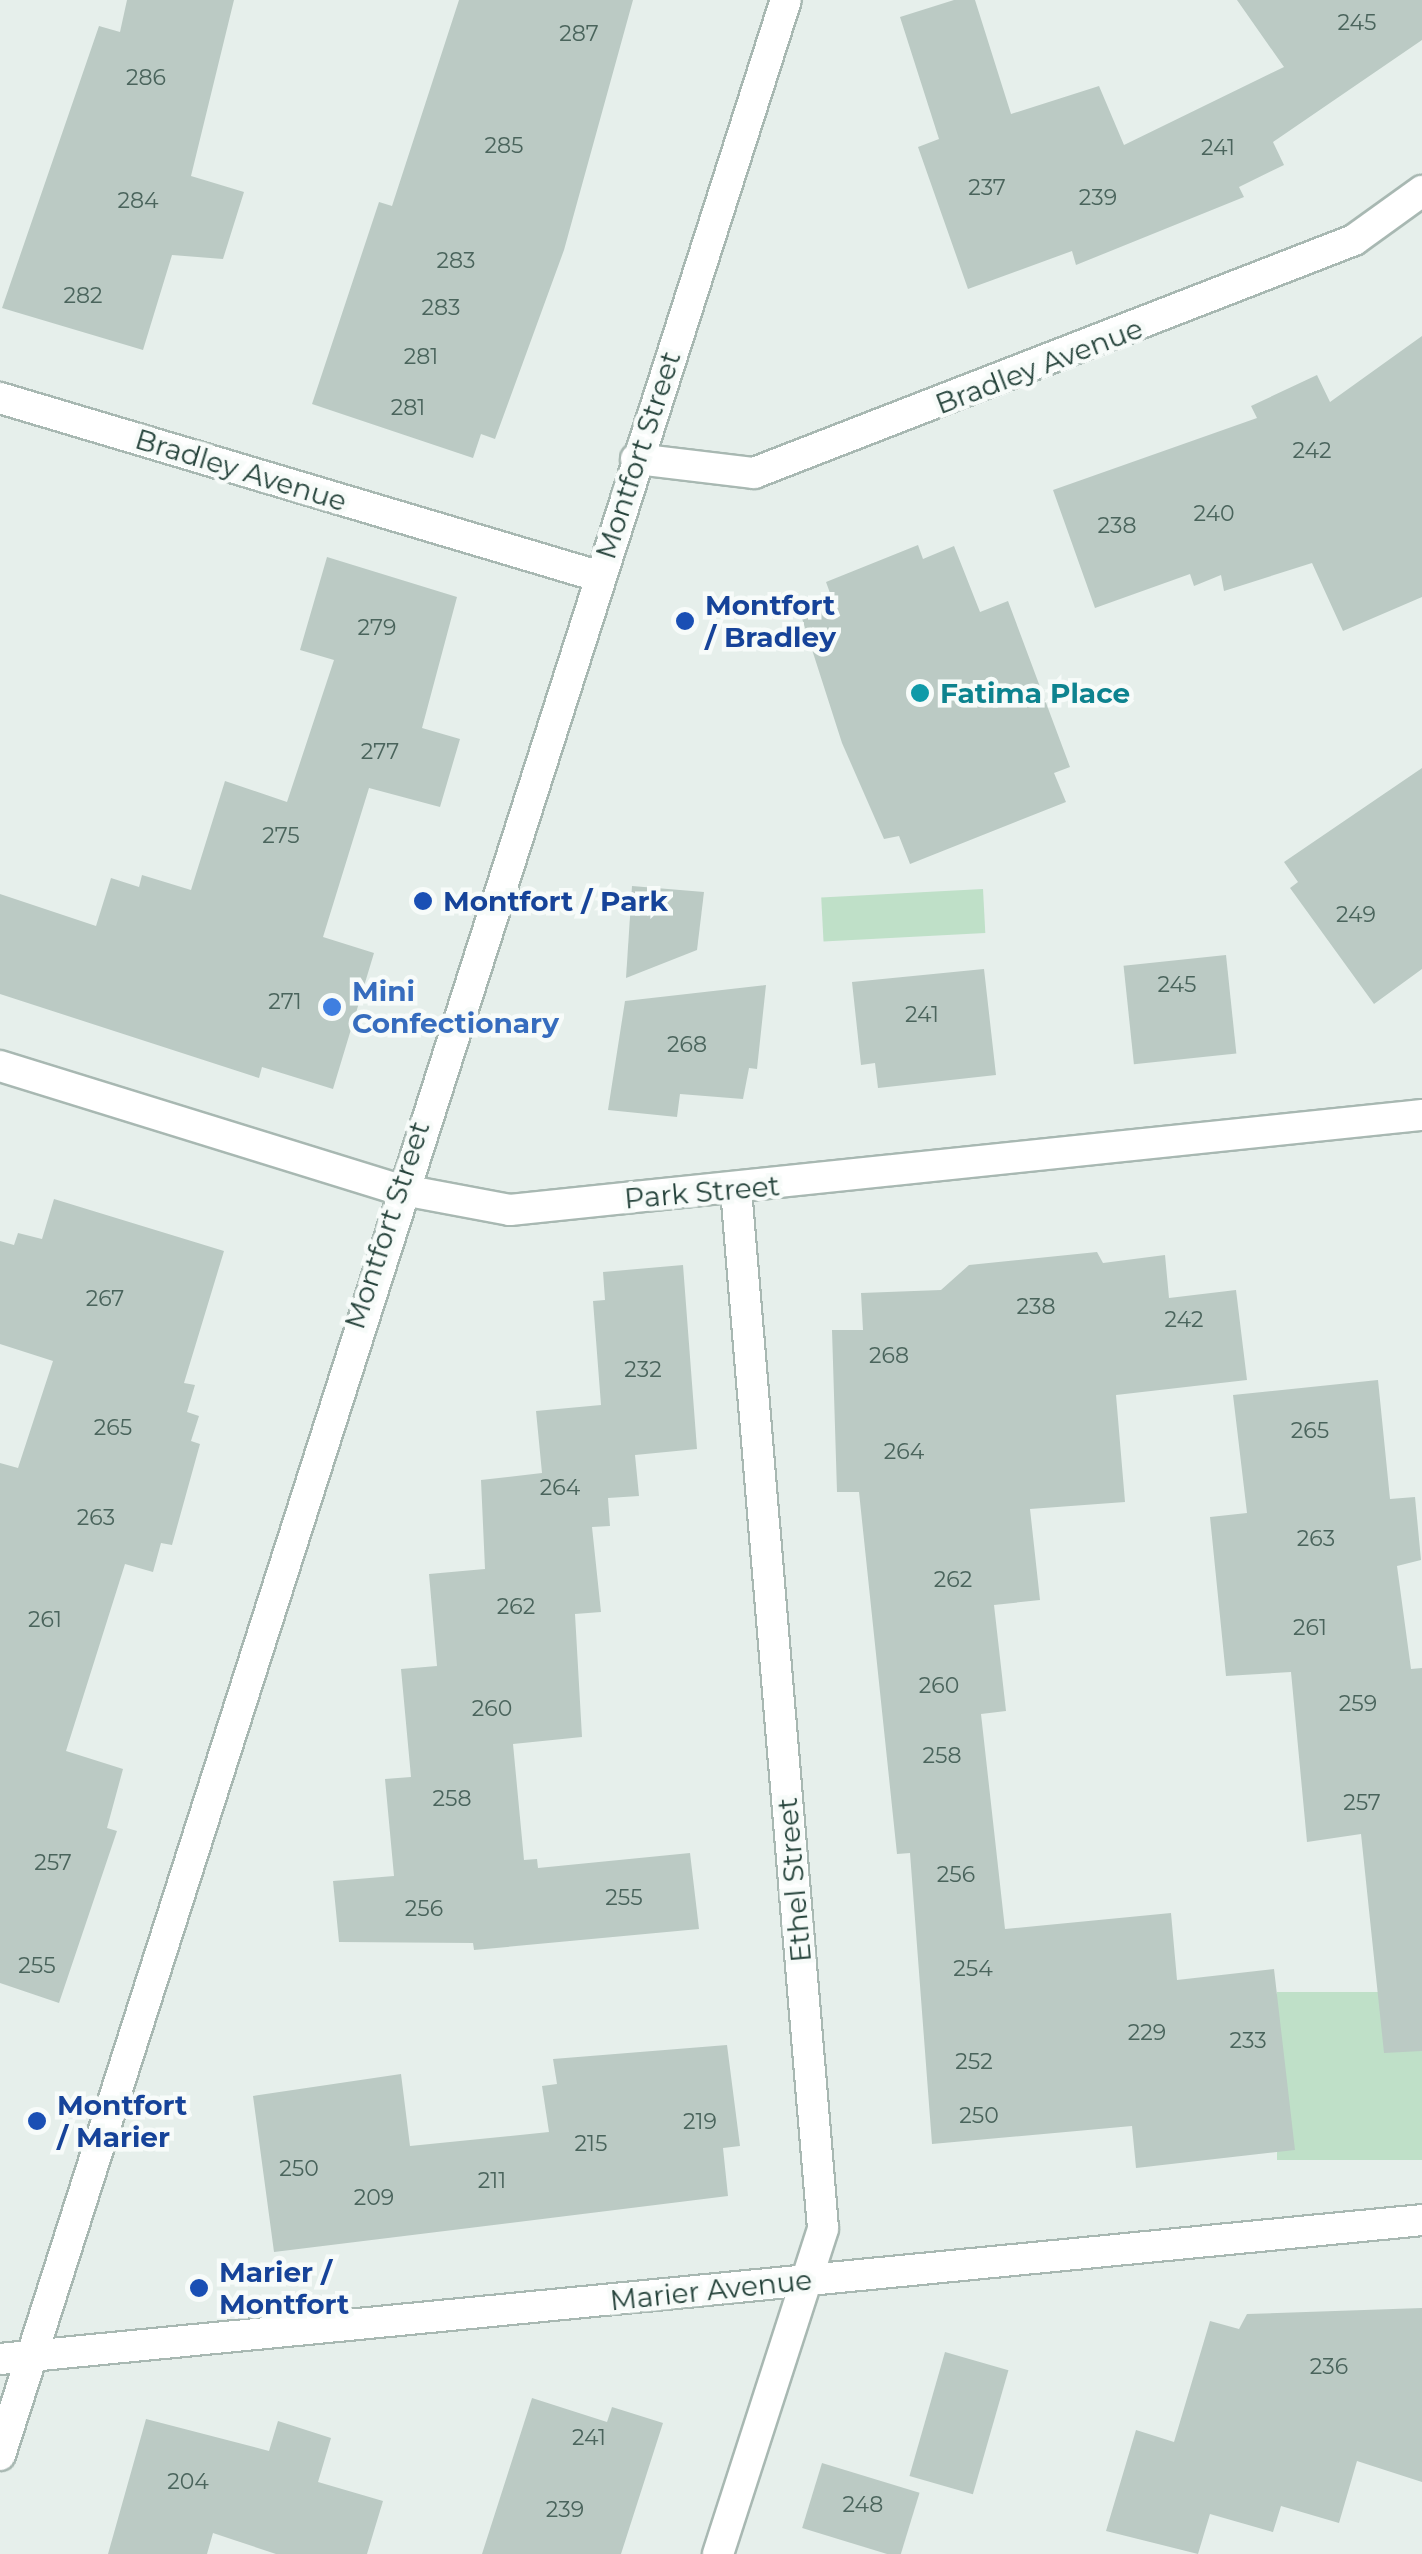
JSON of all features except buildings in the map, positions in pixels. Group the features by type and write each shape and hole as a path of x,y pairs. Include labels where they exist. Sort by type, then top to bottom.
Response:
{"street":[{"name":"Montfort Street","path":"0,2455 398,1189 786,0"},
{"name":"Bradley Avenue","path":"636,459 754,473 1354,240 1422,192"},
{"name":"Bradley Avenue","path":"0,398 598,576"},
{"name":"Park Street","path":"0,1066 398,1189 510,1210 736,1190 1422,1114"},
{"name":"Ethel Street","path":"718,2554 823,2228 736,1190"},
{"name":"Marier Avenue","path":"0,2359 1422,2220"}],"green space":[{"path":"983,889 985,933 824,941 821,897"},
{"path":"1277,1992 1422,1992 1422,2160 1277,2160"}],"place":[{"name":"Montfort / Bradley","path":"685,621"},
{"name":"Fatima Place","path":"920,693"},
{"name":"Montfort / Park","path":"423,901"},
{"name":"Mini Confectionary","path":"332,1007"},
{"name":"Montfort / Marier","path":"37,2121"},
{"name":"Marier / Montfort","path":"199,2288"}]}
